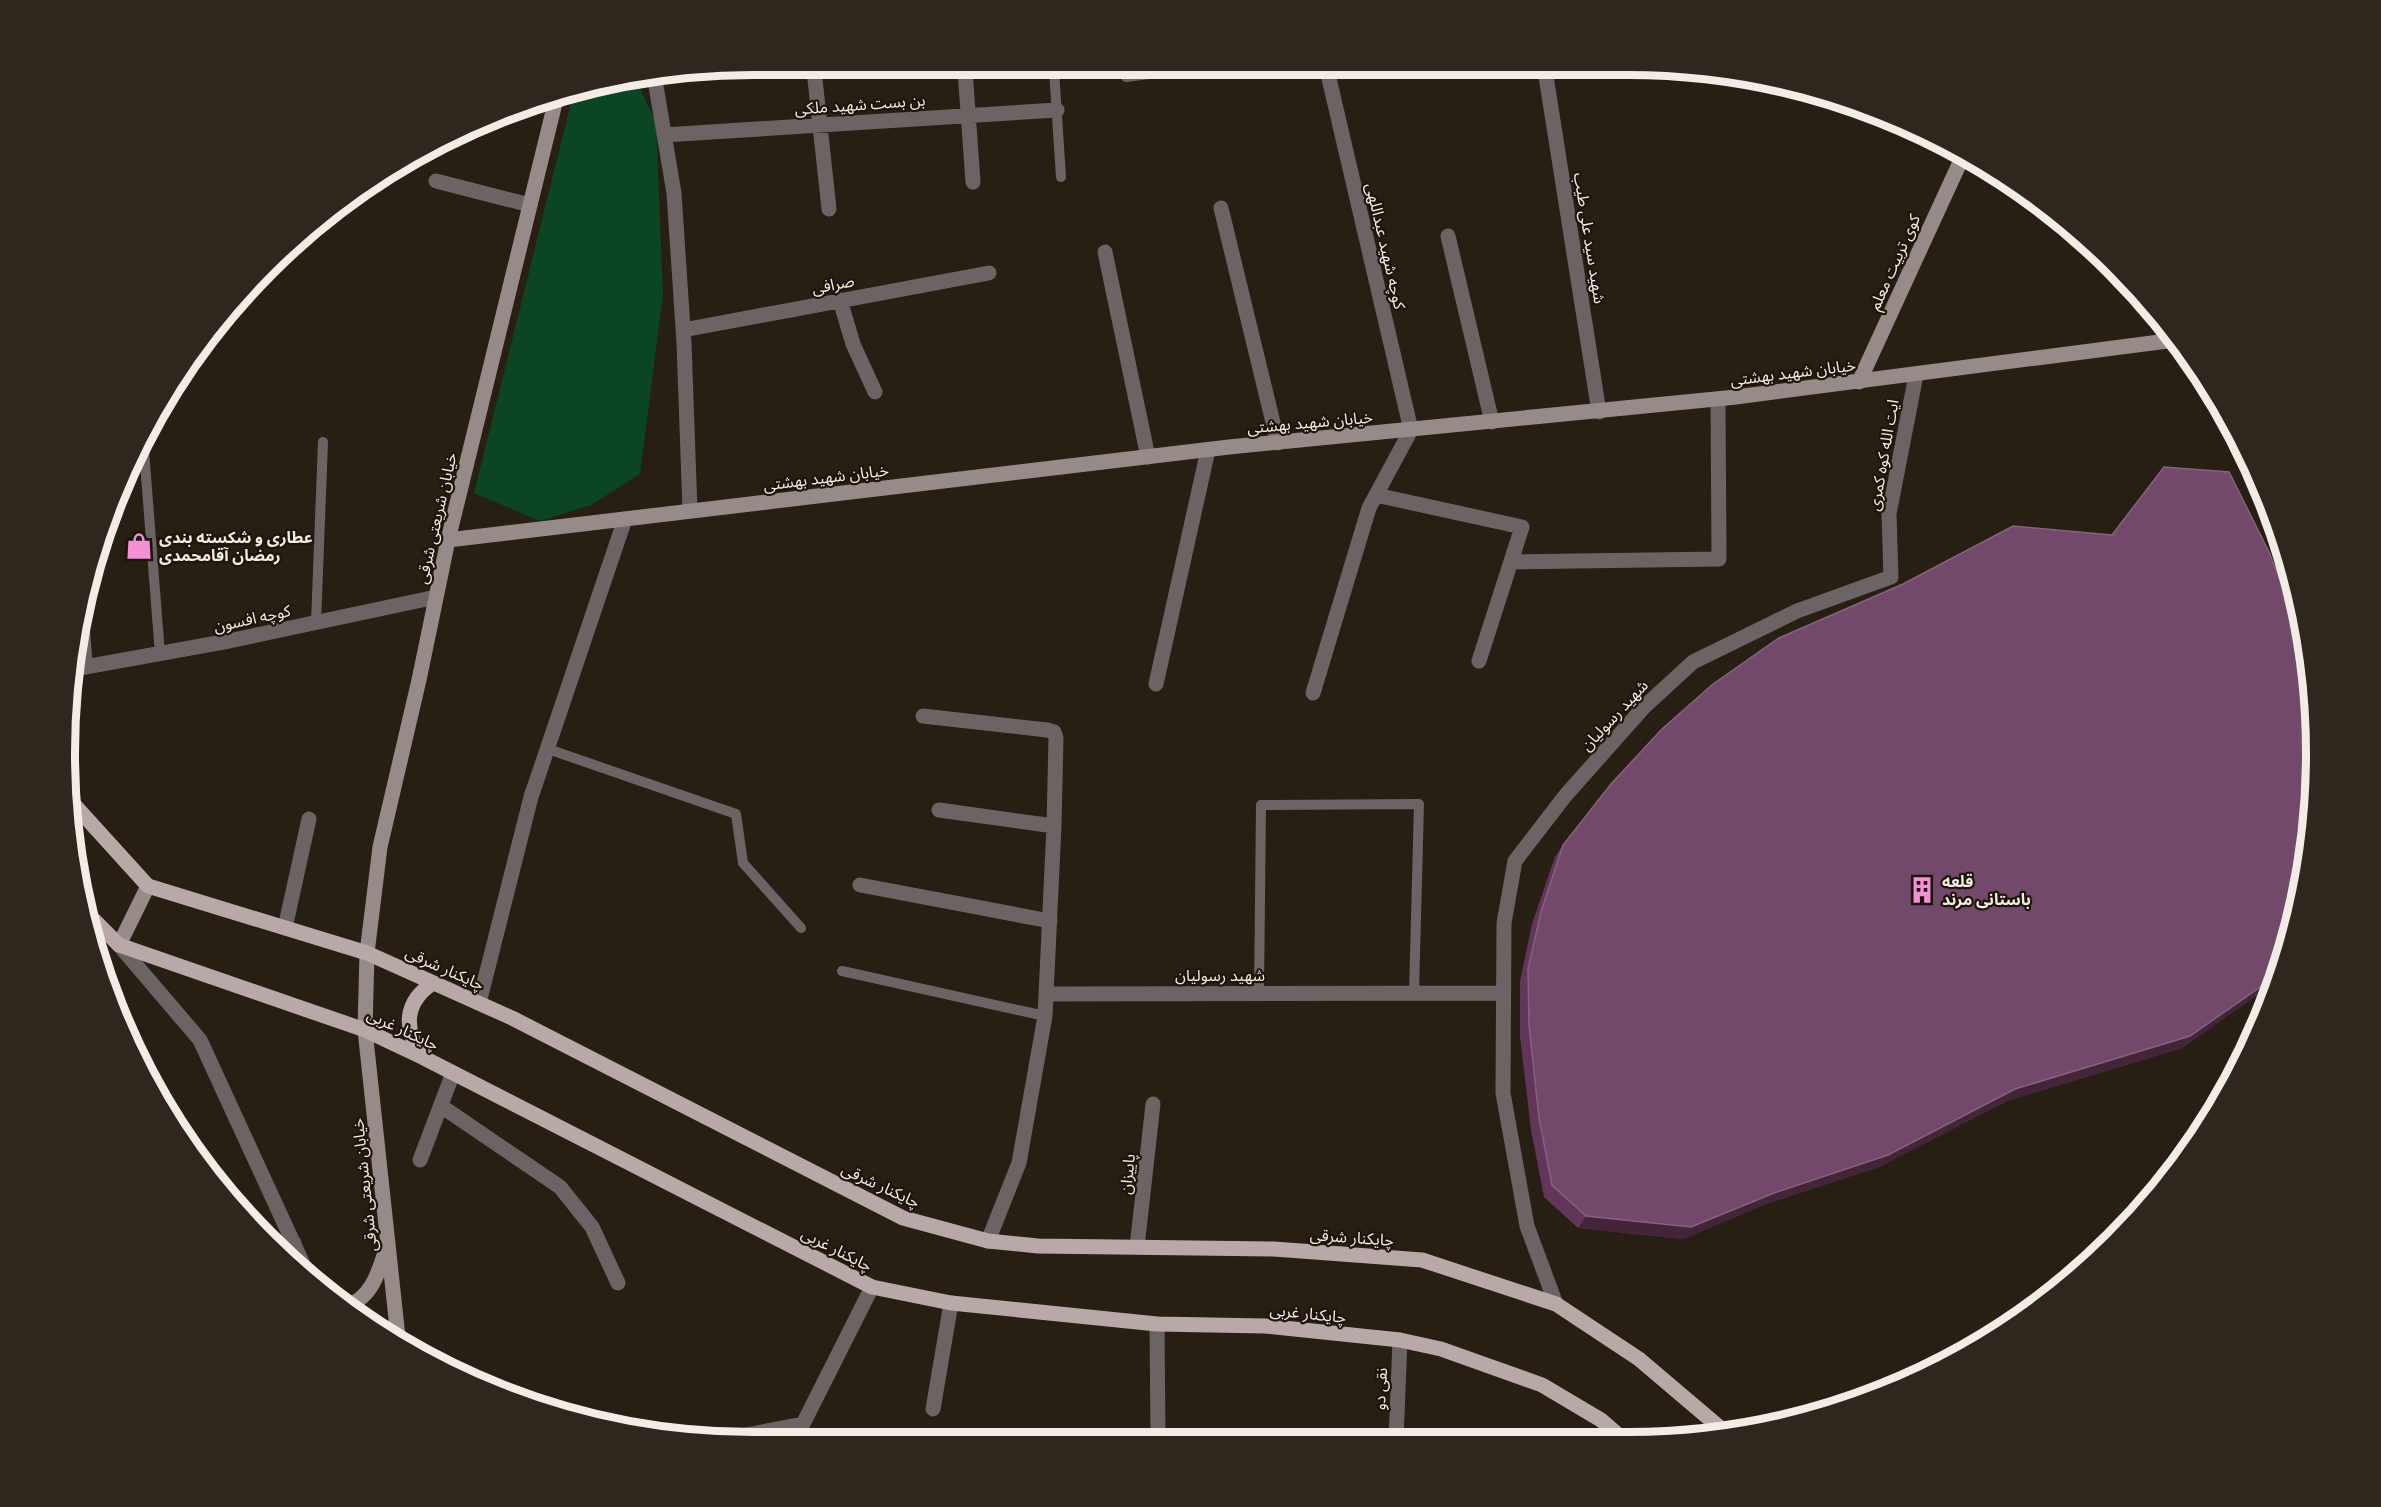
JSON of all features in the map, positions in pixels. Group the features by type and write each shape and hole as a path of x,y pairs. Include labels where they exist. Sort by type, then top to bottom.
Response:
{"main road":[{"path":"77,807 148,886"},
{"name":"چایکنار شرقی","path":"148,886 367,953 433,982 479,1003 903,1218 988,1241 1038,1246 1274,1249 1422,1260 1556,1304 1639,1359 1718,1426"},
{"name":"چایکنار غربی","path":"96,922 119,945 365,1030 873,1287 951,1303 1157,1324 1265,1326 1400,1340 1441,1349 1542,1385 1601,1420 1615,1432"},
{"path":"422,1057 410,1035 408,1022 412,1006 420,992 433,982"}],"street":[{"path":"815,75 829,209"},
{"path":"965,75 974,182"},
{"name":"کوچه شهید عبداللهی","path":"1328,75 1411,430"},
{"name":"شهید سید علی طیب","path":"1546,75 1599,412"},
{"path":"655,83 674,193 683,330 690,511"},
{"name":"خیابان شریعتی شرقی","path":"397,1331 365,1030 367,953 380,847 448,540 555,105"},
{"name":"بن بست شهید ملکی","path":"664,135 1057,110"},
{"name":"کوی تربیت معلم","path":"1860,382 1960,162"},
{"path":"436,180 530,205"},
{"path":"1221,208 1278,443"},
{"path":"1448,236 1492,422"},
{"path":"1105,252 1148,457"},
{"name":"صرافی","path":"683,330 989,273"},
{"path":"840,300 853,344 875,392"},
{"name":"خیابان شهید بهشتی","path":"448,540 1208,450 1718,399 2167,341"},
{"name":"ایت الله کوه کمری","path":"1891,577 1889,514 1916,375"},
{"path":"1512,562 1719,559 1718,399"},
{"path":"1313,693 1369,508 1411,430"},
{"path":"1156,684 1208,450"},
{"path":"1376,495 1522,527 1479,661"},
{"path":"479,1003 531,797 625,519"},
{"name":"شهید رسولیان","path":"1556,1304 1527,1226 1503,1093 1504,923 1515,861 1564,796 1644,707 1693,662 1797,611 1891,577"},
{"name":"كوچه افسون","path":"81,668 316,623 436,597"},
{"path":"923,716 1054,732 1056,738 1045,1016 1019,1163 988,1241"},
{"path":"939,810 1054,826"},
{"path":"285,928 309,819"},
{"path":"860,885 1050,921"},
{"path":"148,886 119,945 200,1040 301,1259"},
{"name":"شهید رسولیان","path":"1046,994 1503,993"},
{"path":"420,1160 453,1073"},
{"name":"پاییزان","path":"1137,1247 1153,1104"},
{"path":"441,1106 560,1187 592,1227 618,1283"},
{"path":"286,1245 294,1243"},
{"path":"356,1303 367,1293 378,1275 388,1244"},
{"path":"762,1432 803,1424 873,1287"},
{"path":"933,1409 951,1303"},
{"path":"1157,1324 1158,1432"},
{"name":"نقی دو","path":"1396,1432 1400,1340"}],"lane":[{"path":"1054,75 1060,177"},
{"path":"1126,77 1141,75"},
{"path":"316,623 323,442"},
{"path":"144,455 160,654"},
{"path":"548,748 736,814 743,863 801,928"},
{"path":"1258,993 1261,805 1419,804 1414,993"},
{"path":"842,971 1045,1016"}],"green space":[{"path":"638,85 656,121 663,294 640,474 591,505 540,521 474,493 572,100"}],"building":[{"name":"قلعه باستانی مرند","path":"2164,467 2229,472 2269,552 2289,602 2305,709 2305,798 2293,886 2283,929 2266,983 2190,1036 2015,1089 1888,1155 1774,1193 1691,1227 1586,1216 1552,1185 1539,1118 1529,1025 1528,969 1541,912 1563,845 1611,784 1662,729 1713,684 1779,638 1903,584 2013,526 2112,535"}],"place":[{"name":"عطاری و شکسته بندی رمضان آقامحمدی","path":"139,546"},
{"name":"قلعه باستانی مرند","path":"1922,890"}]}
